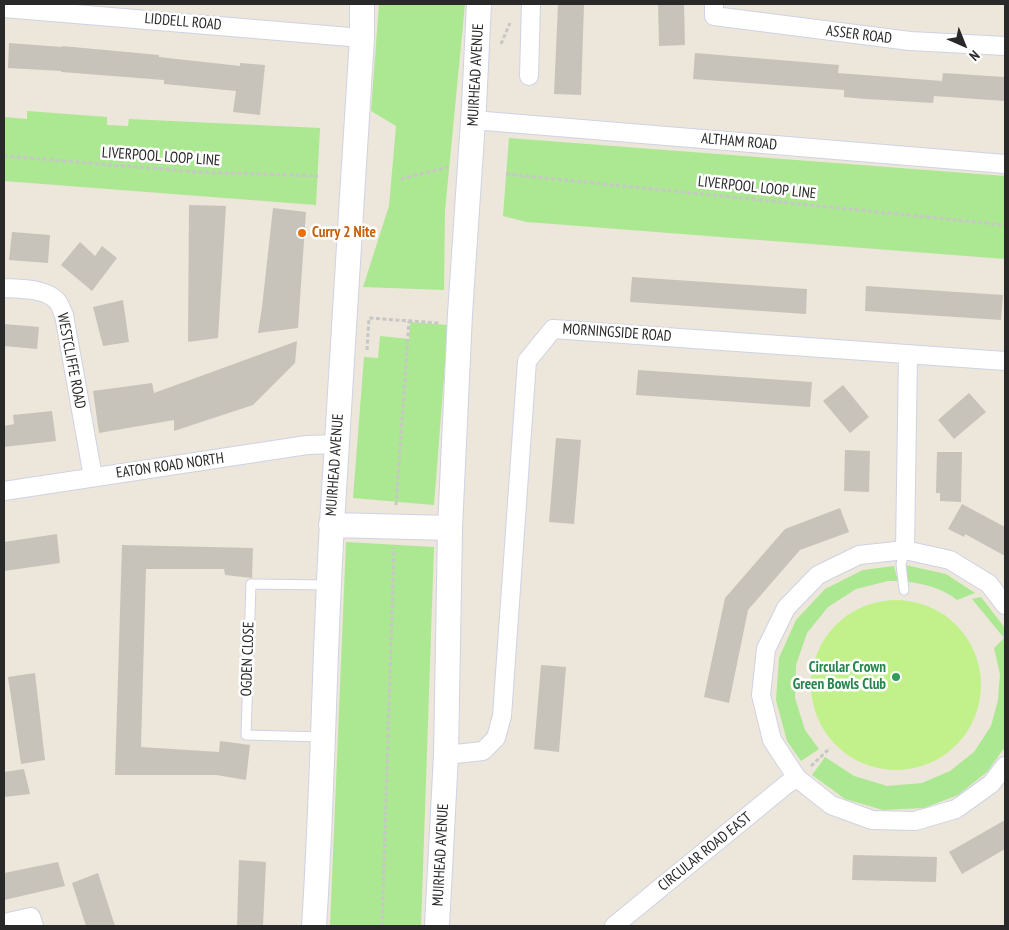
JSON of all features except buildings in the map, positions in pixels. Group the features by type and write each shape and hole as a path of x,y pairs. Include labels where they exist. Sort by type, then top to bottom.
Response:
{"street":[{"name":"MUIRHEAD AVENUE","path":"314,926 320,843 332,525 362,38 362,4"},
{"name":"MUIRHEAD AVENUE","path":"437,926 446,755 450,528 460,314 480,4"},
{"path":"529,76 531,4"},
{"name":"LIDDELL ROAD","path":"4,8 115,10 362,38"},
{"name":"ASSER ROAD","path":"714,10 910,41 1005,46"},
{"name":"ALTHAM ROAD","path":"473,120 1005,164"},
{"name":"WESTCLIFFE ROAD","path":"4,288 37,291 50,295 58,301 64,315 93,477"},
{"name":"MORNINGSIDE ROAD","path":"446,755 483,751 496,738 502,716 527,361 553,328 1005,361"},
{"path":"905,550 908,355"},
{"name":"EATON ROAD NORTH","path":"4,491 307,446 337,444"},
{"path":"332,525 450,528"},
{"path":"1005,605 989,584 950,560 905,550 859,555 818,575 786,608 766,649 761,695 772,740 797,778 831,805 872,820 915,821 956,809 992,784 1005,766"},
{"name":"CIRCULAR ROAD EAST","path":"614,926 787,784 797,778"},
{"path":"4,923 31,917 34,926"}],"lane":[{"path":"904,590 901,564 905,550"},
{"name":"OGDEN CLOSE","path":"324,736 246,735 251,584 329,585"}],"path":[{"name":"LIVERPOOL LOOP LINE","path":"4,156 196,172 318,176"},
{"path":"400,179 449,167"},
{"name":"LIVERPOOL LOOP LINE","path":"506,174 1005,225"},
{"path":"367,350 369,318 443,323"},
{"path":"382,926 394,526 409,321"},
{"path":"797,778 830,748"}],"green space":[{"path":"379,4 465,4 445,211 444,290 363,287 389,206 396,126 371,111"},
{"path":"27,111 107,117 107,125 128,126 129,119 320,128 316,205 4,181 4,117 27,119"},
{"path":"509,138 1005,176 1005,259 527,222 503,216"},
{"path":"410,322 448,325 434,505 353,498 364,357 378,358 380,336 409,339"},
{"path":"346,542 434,547 421,926 330,926"},
{"path":"905,565 946,574 975,593 957,600 933,587 907,582"},
{"path":"894,566 898,581 888,581 856,589 828,607 807,633 796,665 795,698 805,730 819,749 801,761 787,741 776,700 779,658 796,620 825,589 863,570"},
{"path":"981,597 1005,628 1005,747 987,772 958,795 924,808 883,810 845,799 812,775 825,757 854,776 887,786 922,783 950,771 974,752 991,726 998,700 1000,674 994,648 1004,638 972,599"},
{"name":"Circular Crown Green Bowls Club","path":"904,600 929,606 950,619 962,631 978,660 981,685 980,702 975,718 962,739 950,751 921,767 888,770 863,764 842,751 830,739 814,710 811,677 817,652 830,631 842,619 871,603"}],"place":[{"name":"Curry 2 Nite","path":"302,233"},
{"name":"Circular Crown Green Bowls Club","path":"896,677"}]}
